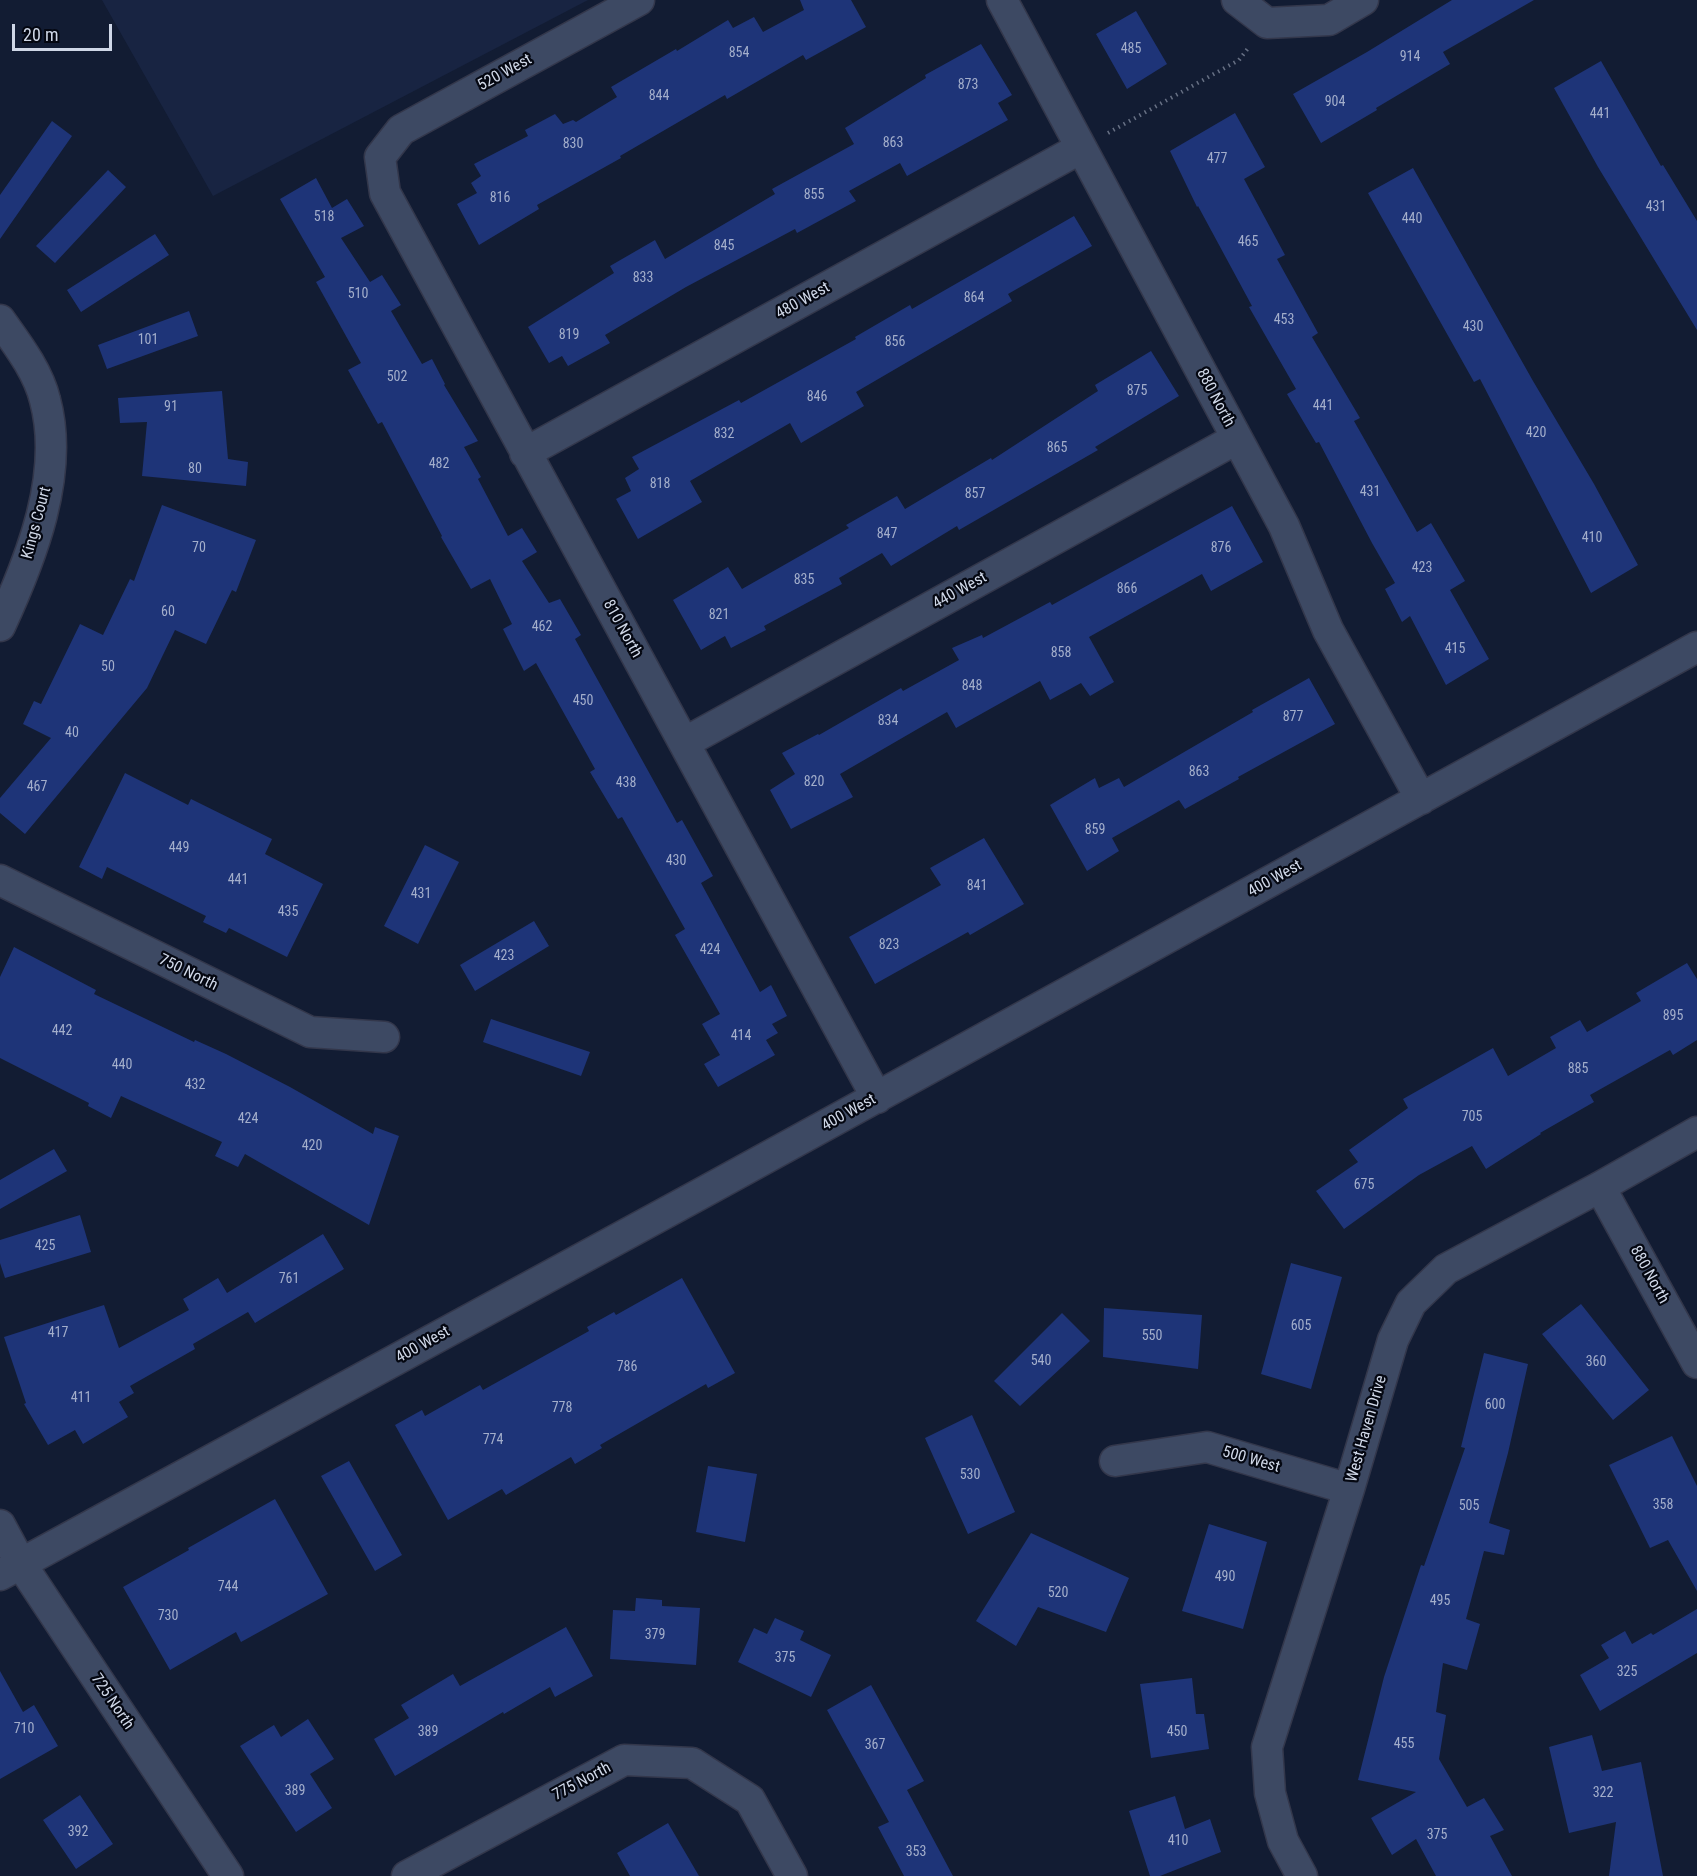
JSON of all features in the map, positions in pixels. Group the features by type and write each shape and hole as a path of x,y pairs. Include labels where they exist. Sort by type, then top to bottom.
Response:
{"street":[{"name":"520 West","path":"380,157 401,130 639,0"},
{"name":"880 North","path":"1002,0 1284,526 1328,630 1421,799"},
{"path":"1237,0 1259,34 1329,20 1363,0"},
{"name":"480 West","path":"525,453 1081,148"},
{"name":"810 North","path":"380,157 385,193 877,1098"},
{"name":"Kings Court","path":"0,320 25,354 45,399 52,452 44,505 20,581 0,626"},
{"name":"440 West","path":"684,743 1236,439"},
{"name":"400 West","path":"10,1570 877,1098 1697,647"},
{"name":"750 North","path":"0,880 310,1032 384,1037"},
{"name":"West Haven Drive","path":"1302,1876 1283,1841 1270,1793 1267,1746 1349,1489 1393,1340 1411,1304 1446,1269 1600,1187 1697,1132"},
{"name":"880 North","path":"1600,1187 1697,1364"},
{"name":"500 West","path":"1115,1461 1207,1447 1349,1489"},
{"name":"725 North","path":"0,1525 10,1570 228,1876"},
{"name":"775 North","path":"407,1876 624,1760 692,1763 750,1800 792,1876"}],"path":[{"path":"1081,148 1239,60 1259,34"}],"shaded area":[{"path":"102,0 588,0 213,196"}],"building":[{"path":"800,0 851,0 866,27 806,60 803,55 727,99 725,95 620,156 621,158 537,205 539,209 479,245 457,204 477,193 471,183 481,176 474,164 528,136 525,130 555,114 563,124 573,120 576,122 617,97 611,87 728,20 733,28 754,17 763,32 804,10"},
{"path":"1452,0 1534,0 1443,52 1450,64 1321,143 1293,94"},
{"path":"1136,11 1167,64 1127,89 1096,34"},
{"path":"981,44 1012,95 998,103 1008,120 907,176 900,163 849,191 856,201 797,233 795,229 686,287 605,335 610,343 568,366 562,356 549,363 528,327 614,273 610,266 655,240 665,259 775,194 772,189 854,144 845,128 926,78 925,75"},
{"path":"1601,61 1661,166 1663,165 1697,221 1697,330 1598,167 1554,88"},
{"path":"1235,113 1265,167 1244,179 1285,255 1277,259 1318,333 1312,337 1360,418 1354,421 1417,532 1431,523 1465,581 1450,590 1489,659 1446,685 1410,616 1402,622 1385,589 1395,583 1319,442 1316,443 1287,394 1296,389 1249,307 1252,306 1197,207 1170,151"},
{"path":"52,121 72,136 0,239 0,195"},
{"path":"1413,168 1638,565 1591,593 1480,379 1474,382 1368,193"},
{"path":"108,170 126,187 55,263 36,246"},
{"path":"316,178 332,208 347,199 364,226 341,238 370,282 382,275 401,305 391,311 422,364 432,359 444,385 478,441 464,447 481,477 478,479 508,536 522,528 537,552 522,561 549,603 560,599 581,635 575,639 677,823 682,820 713,876 701,883 760,992 771,985 787,1016 772,1024 778,1033 766,1040 775,1055 718,1087 704,1064 720,1055 702,1024 720,1014 675,935 685,929 622,817 618,819 590,772 595,769 536,663 524,671 503,629 512,624 490,579 471,589 441,537 382,422 378,424 348,370 361,363 316,282 325,277 280,199"},
{"path":"1074,216 1092,246 1008,294 1012,301 856,392 864,406 801,443 790,423 690,481 702,502 638,539 616,499 631,491 625,478 639,469 632,457 739,400 741,403 856,339 855,337 910,305 912,309"},
{"path":"155,234 169,255 81,312 67,290"},
{"path":"189,311 198,336 107,369 98,345"},
{"path":"1151,351 1179,396 1095,447 1098,450 959,530 957,526 891,566 882,553 839,578 842,584 764,626 766,630 731,648 725,636 701,650 673,600 728,567 742,589 849,528 846,525 897,496 905,509 991,458 992,460 1098,391 1095,385"},
{"path":"222,391 228,459 248,462 246,486 142,476 147,422 120,423 118,398"},
{"path":"162,505 256,540 236,592 232,590 206,644 175,630 147,688 25,834 0,813 0,798 51,738 23,724 34,701 41,704 80,624 103,635 130,579 134,581"},
{"path":"1232,506 1263,562 1211,591 1202,574 1089,637 1114,682 1090,696 1081,683 1050,700 1040,681 956,728 947,712 840,774 853,797 791,829 770,790 795,774 782,753 819,735 901,688 903,691 959,660 952,648 982,635 983,638 1050,602 1052,605"},
{"path":"1309,678 1335,724 1185,809 1179,800 1112,838 1119,851 1087,871 1050,805 1095,778 1099,788 1119,778 1124,787"},
{"path":"125,773 188,805 191,799 272,839 265,854 323,884 287,957 229,928 226,933 203,922 206,916 107,867 102,879 79,867"},
{"path":"984,838 1024,904 970,935 968,932 875,984 849,937 941,885 930,868"},
{"path":"425,845 459,862 418,944 384,926"},
{"path":"534,921 549,946 475,991 460,965"},
{"path":"14,947 96,990 94,994 194,1042 195,1040 226,1054 373,1134 375,1127 399,1136 369,1225 245,1154 238,1167 215,1156 222,1142 121,1096 111,1118 88,1106 89,1103 0,1058 0,977"},
{"path":"1687,963 1697,979 1697,1040 1673,1055 1670,1050 1590,1095 1594,1102 1540,1133 1486,1169 1472,1146 1419,1175 1344,1229 1316,1191 1358,1162 1349,1150 1408,1108 1403,1099 1493,1048 1508,1076 1556,1048 1550,1037 1580,1020 1587,1032 1641,1001 1636,993"},
{"path":"491,1019 590,1052 581,1076 483,1042"},
{"path":"54,1149 67,1171 0,1209 0,1180"},
{"path":"80,1215 91,1252 5,1278 0,1263 0,1240"},
{"path":"323,1234 344,1269 255,1323 248,1312 193,1344 195,1349 130,1386 134,1393 119,1402 128,1417 83,1444 75,1430 48,1445 24,1404 26,1403 4,1337 104,1305 119,1348 189,1310 183,1299 218,1278 227,1293"},
{"path":"1291,1263 1342,1277 1311,1389 1261,1374"},
{"path":"682,1278 735,1373 708,1388 706,1384 600,1445 602,1448 575,1464 571,1457 506,1495 502,1489 448,1520 395,1425 422,1410 425,1416 480,1385 483,1390 589,1331 587,1327 614,1312 616,1315"},
{"path":"1581,1304 1649,1390 1613,1420 1542,1334"},
{"path":"1104,1308 1202,1315 1198,1369 1103,1357"},
{"path":"1062,1313 1090,1341 1020,1406 994,1381"},
{"path":"1484,1353 1528,1364 1489,1523 1510,1530 1504,1555 1484,1551 1466,1619 1480,1624 1467,1670 1443,1663 1436,1712 1446,1715 1439,1759 1467,1807 1484,1798 1504,1830 1490,1836 1512,1876 1436,1876 1416,1839 1392,1855 1371,1818 1416,1792 1358,1780 1384,1677 1421,1565 1424,1566 1465,1448 1461,1447"},
{"path":"972,1415 1015,1512 968,1534 925,1438"},
{"path":"1672,1436 1697,1486 1697,1591 1668,1540 1650,1548 1609,1465"},
{"path":"349,1461 402,1555 375,1571 321,1476"},
{"path":"708,1466 757,1474 745,1542 696,1532"},
{"path":"275,1499 328,1594 241,1642 236,1632 170,1670 123,1587"},
{"path":"1209,1524 1267,1542 1243,1629 1182,1611"},
{"path":"1031,1533 1129,1578 1106,1632 1038,1607 1016,1646 976,1621"},
{"path":"636,1598 662,1600 662,1606 700,1608 696,1665 610,1659 613,1610 635,1611"},
{"path":"1697,1609 1697,1653 1600,1711 1580,1675 1609,1658 1601,1645 1625,1631 1632,1644 1651,1633 1653,1635"},
{"path":"775,1618 804,1631 800,1640 831,1655 811,1697 738,1662 754,1628 767,1634"},
{"path":"566,1627 593,1676 555,1697 550,1687 395,1776 374,1739 409,1718 401,1705 453,1674 460,1686"},
{"path":"0,1671 23,1712 34,1705 58,1746 0,1779"},
{"path":"1192,1678 1196,1714 1204,1714 1209,1749 1151,1758 1140,1684"},
{"path":"871,1685 924,1781 907,1790 953,1876 904,1876 878,1827 889,1822 827,1710"},
{"path":"308,1719 334,1759 310,1774 332,1808 296,1832 240,1746 274,1725 281,1737"},
{"path":"1592,1735 1602,1771 1641,1762 1663,1876 1609,1876 1616,1822 1569,1833 1549,1747"},
{"path":"80,1795 113,1844 76,1869 43,1820"},
{"path":"1175,1796 1185,1829 1210,1819 1221,1852 1160,1876 1150,1876 1129,1811"},
{"path":"668,1823 699,1876 630,1876 617,1853"}]}
